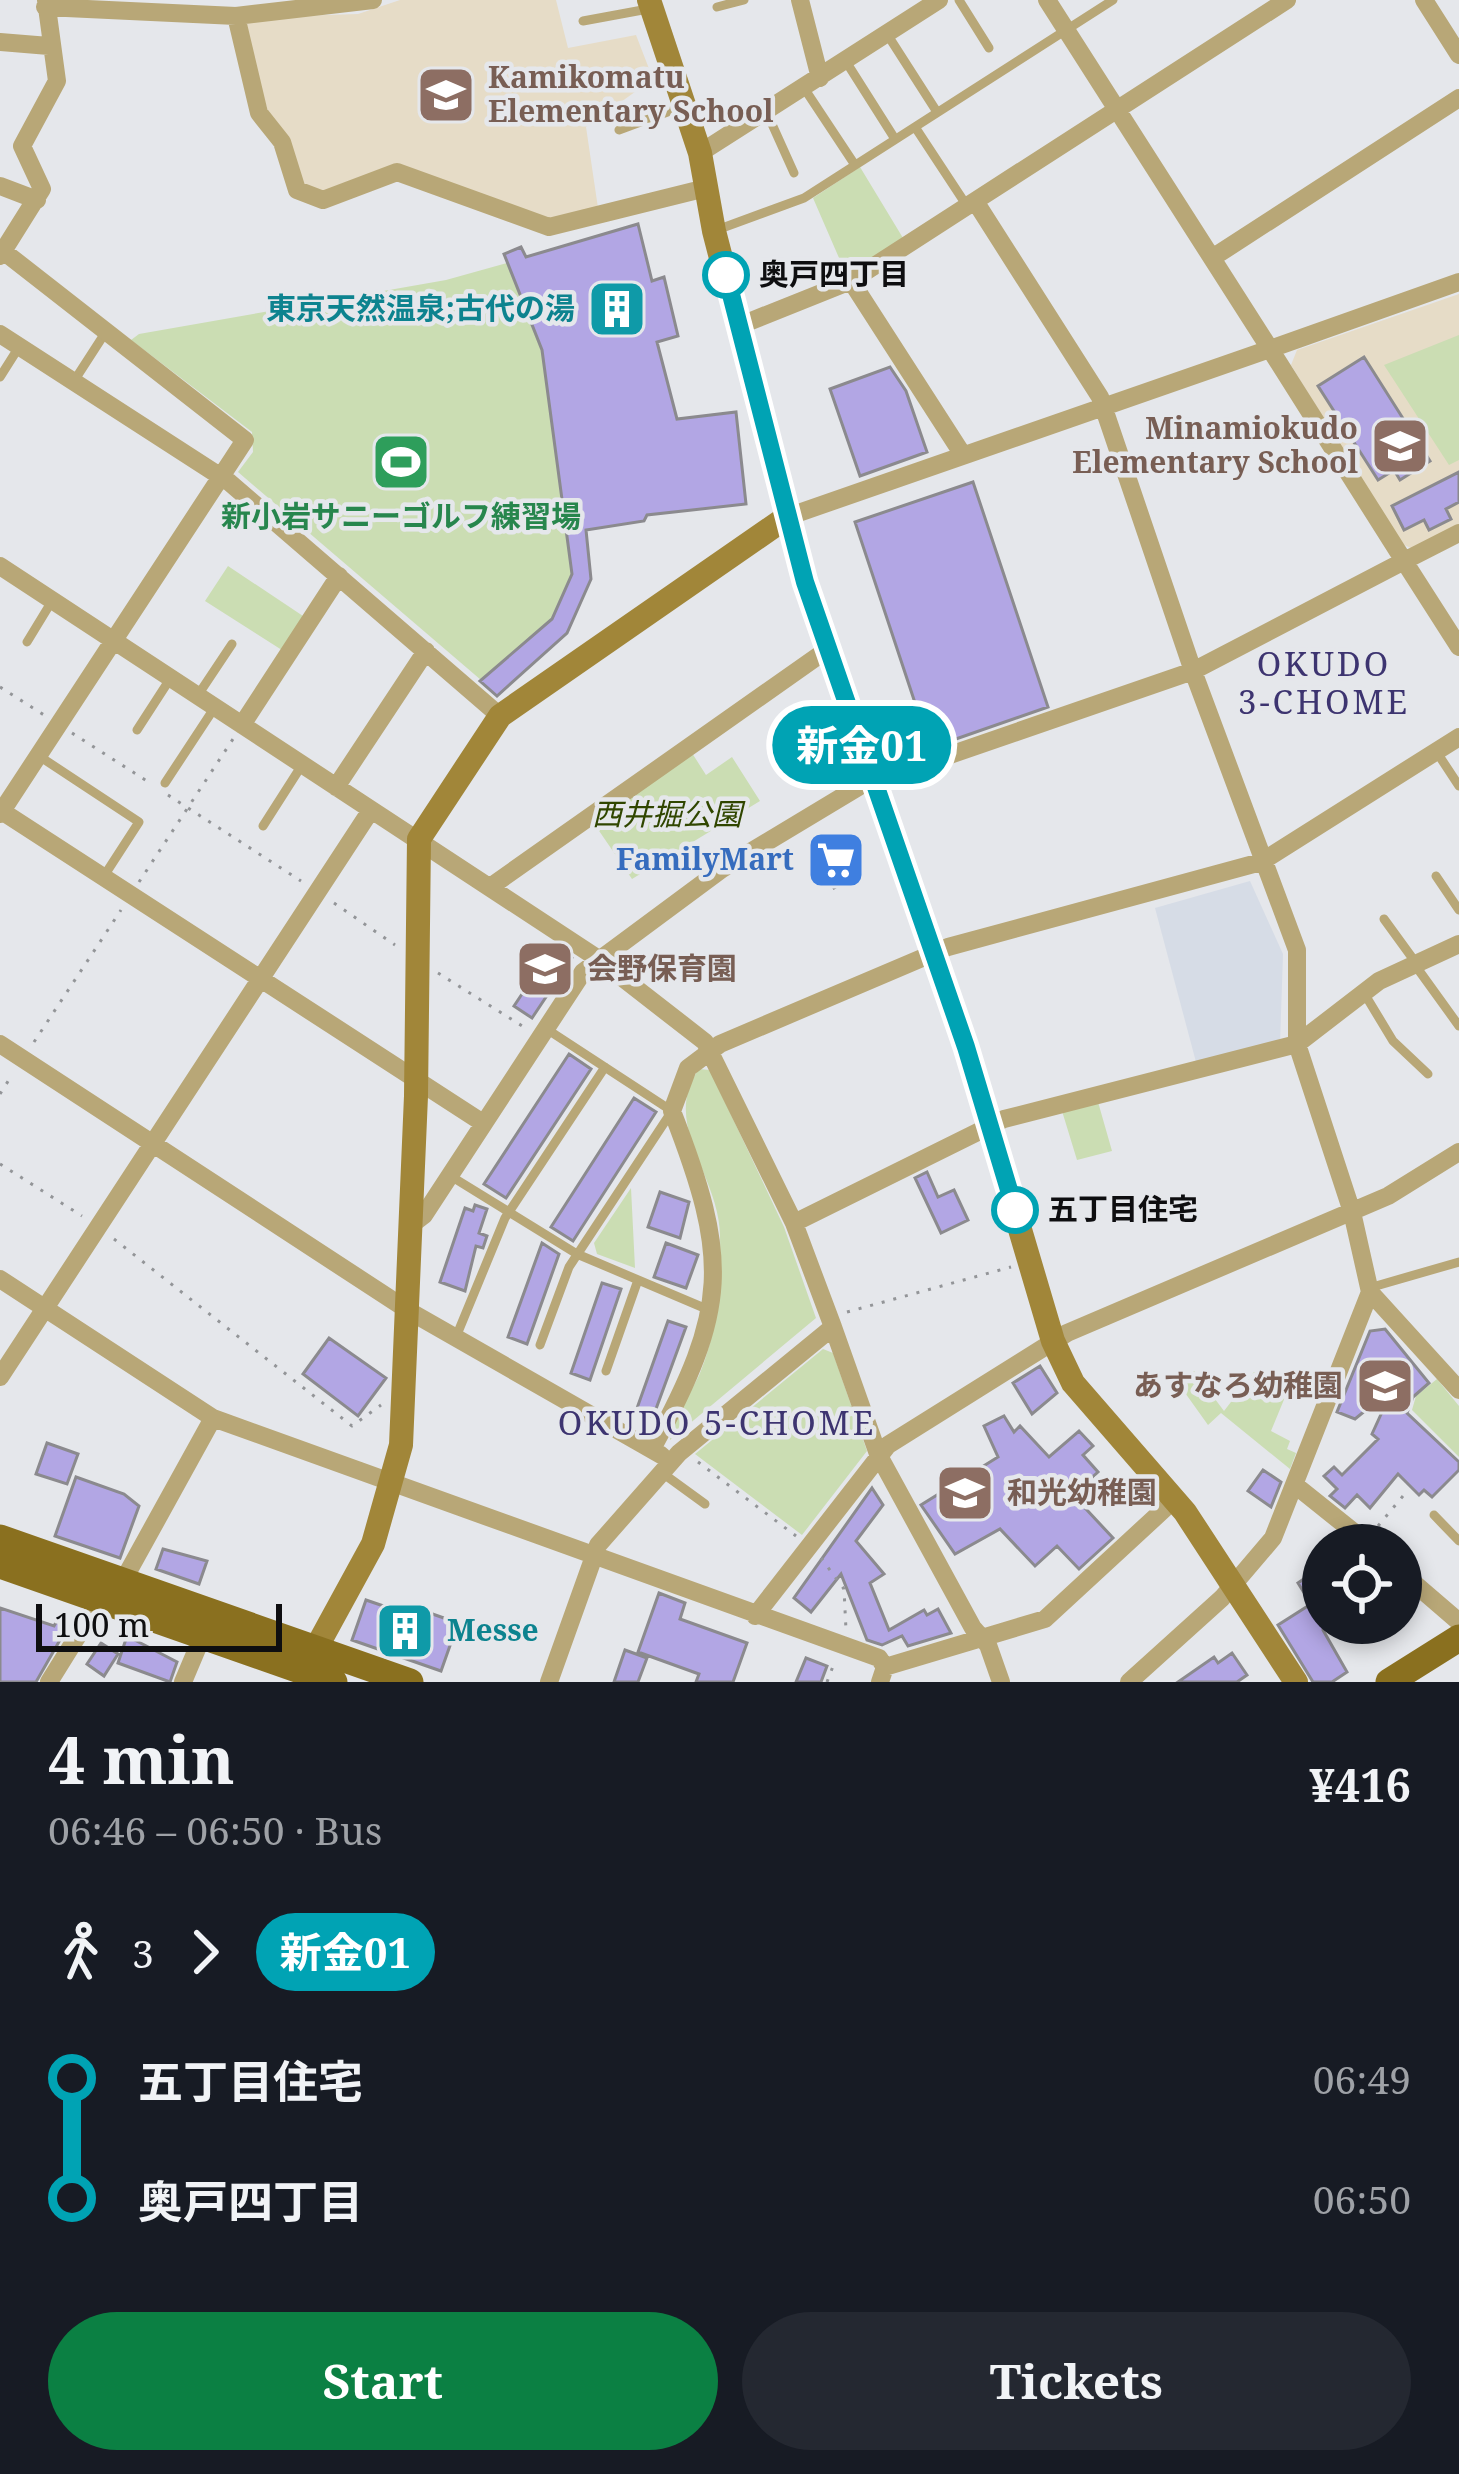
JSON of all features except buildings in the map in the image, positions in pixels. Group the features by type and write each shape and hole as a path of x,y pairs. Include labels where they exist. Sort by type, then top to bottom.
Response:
{"main road":[{"path":"0,1538 123,1581 334,1682"},
{"path":"0,1565 202,1637 306,1668 410,1682"},
{"path":"1389,1682 1459,1637"}],"street":[{"path":"373,0 236,16 45,4 57,81 22,146 42,189 2,254 245,440 1,812 482,1123"},
{"path":"800,0 812,83"},
{"path":"700,153 939,0"},
{"path":"1047,0 1457,640"},
{"path":"741,325 851,280 1287,0"},
{"path":"1424,0 1459,55"},
{"path":"650,4 700,153 714,231 787,517 990,1125 1053,1341 1073,1383 1175,1499 1296,1682"},
{"path":"236,16 259,113 282,142 297,190 323,200 397,172 549,227 706,188"},
{"path":"0,41 50,46"},
{"path":"1212,258 1459,98"},
{"path":"0,186 37,200"},
{"path":"971,204 1105,408 1193,671 1297,950 1297,1045 1352,1212 1370,1290 1459,1390"},
{"path":"851,280 963,455"},
{"path":"306,1668 362,1568 394,1485 405,1400 409,1311 419,839 500,716 787,517 1459,282"},
{"path":"0,334 218,477 500,716"},
{"path":"411,1225 597,958 722,868 874,780 1193,671 1459,533"},
{"path":"0,566 597,958 652,996 710,1051 794,1223 878,1454 1001,1682"},
{"path":"242,725 339,576"},
{"path":"490,887 828,649"},
{"path":"336,787 426,651"},
{"path":"652,1449 697,1362 710,1310 712,1230 703,1188 672,1111 688,1068 710,1051 934,953 1261,862 1459,737"},
{"path":"0,1377 371,810"},
{"path":"794,1223 990,1125 1297,1045 1364,993 1459,944"},
{"path":"0,1044 409,1311 652,1449 666,1466"},
{"path":"755,1616 878,1454 1053,1341 1352,1212 1459,1152"},
{"path":"0,1279 213,1418 879,1658 882,1674 1046,1619 1175,1499"},
{"path":"1129,1682 1232,1585 1273,1538 1370,1290"},
{"path":"549,1682 592,1557 666,1466 831,1322"},
{"path":"123,1581 213,1418"},
{"path":"1295,1485 1344,1524"},
{"path":"1422,1590 1459,1622"},
{"path":"49,1682 100,1600"},
{"path":"183,1682 202,1637"}],"lane":[{"path":"717,7 744,0"},
{"path":"958,0 989,47"},
{"path":"714,231 804,198 1113,0"},
{"path":"583,22 650,4"},
{"path":"886,34 938,112"},
{"path":"845,61 896,140"},
{"path":"812,83 855,165"},
{"path":"619,130 685,106"},
{"path":"766,112 794,173"},
{"path":"915,127 971,204"},
{"path":"73,382 107,330"},
{"path":"0,376 19,347"},
{"path":"27,642 52,601"},
{"path":"198,696 232,644"},
{"path":"137,730 170,678"},
{"path":"166,783 215,707"},
{"path":"1436,751 1459,786"},
{"path":"39,757 140,822 104,876"},
{"path":"263,826 302,765"},
{"path":"1441,877 1459,910"},
{"path":"1384,919 1459,1026"},
{"path":"1364,993 1393,1041 1428,1074"},
{"path":"540,1345 577,1254 672,1111 542,1032"},
{"path":"456,1337 510,1212 605,1067"},
{"path":"449,1174 577,1254 710,1310"},
{"path":"1370,1290 1459,1262"},
{"path":"606,1371 638,1280"},
{"path":"666,1466 705,1504"},
{"path":"1434,1515 1459,1541"}],"path":[{"path":"0,687 415,958 542,1032"},
{"path":"0,1094 242,725"},
{"path":"0,1164 98,1226 352,1426 386,1401 405,1400"},
{"path":"831,1322 1030,1262"},
{"path":"1381,1524 1408,1490"}],"shaded area":[{"name":"Kamikomatu Elementary School","path":"400,0 556,0 568,48 636,35 653,79 586,127 598,208 552,222 398,167 326,195 302,187 268,112 244,25 262,17 358,14"},
{"name":"Minamiokudo Elementary School","path":"1459,294 1459,526 1413,549 1400,543 1291,365 1297,350"},
{"path":"1250,881 1283,954 1280,1044 1196,1062 1155,908"}],"green space":[{"path":"860,167 903,238 846,274 813,198"},
{"name":"新小岩サニーゴルフ練習場","path":"507,263 542,350 572,574 552,619 481,680 238,472 253,452 252,432 131,340 139,334 446,280"},
{"path":"1459,335 1459,460 1449,465 1384,365"},
{"path":"228,566 306,618 285,652 205,601"},
{"name":"西井掘公園","path":"692,753 706,775 732,757 760,801 632,879 593,822"},
{"path":"699,1069 710,1070 784,1227 816,1318 670,1440 706,1356 719,1288 717,1214 686,1110"},
{"path":"1098,1102 1112,1151 1077,1160 1062,1111"},
{"path":"631,1188 635,1268 597,1254 594,1243"},
{"path":"823,1349 833,1353 867,1451 802,1535 695,1454"},
{"path":"1194,1371 1224,1411 1254,1372 1290,1385 1271,1431 1290,1441 1287,1449 1296,1453 1290,1469 1221,1413 1208,1425 1178,1383"},
{"path":"1437,1379 1459,1406 1459,1457 1412,1410 1416,1396"}],"bus line":[{"name":"新金01","path":"726,275 805,582 966,1047 1015,1210"}],"place":[{"name":"Kamikomatu Elementary School","path":"446,95"},
{"name":"奥戸四丁目","path":"726,275"},
{"name":"東京天然温泉;古代の湯","path":"617,309"},
{"name":"Minamiokudo Elementary School","path":"1400,446"},
{"name":"新小岩サニーゴルフ練習場","path":"401,462"},
{"name":"FamilyMart","path":"836,860"},
{"name":"会野保育園","path":"545,969"},
{"name":"五丁目住宅","path":"1015,1210"},
{"name":"あすなろ幼稚園","path":"1385,1386"},
{"name":"和光幼稚園","path":"965,1493"},
{"name":"Messe","path":"405,1631"}],"district":[{"name":"OKUDO 3-CHOME","path":"1324,683"},
{"name":"OKUDO 5-CHOME","path":"717,1423"}]}
